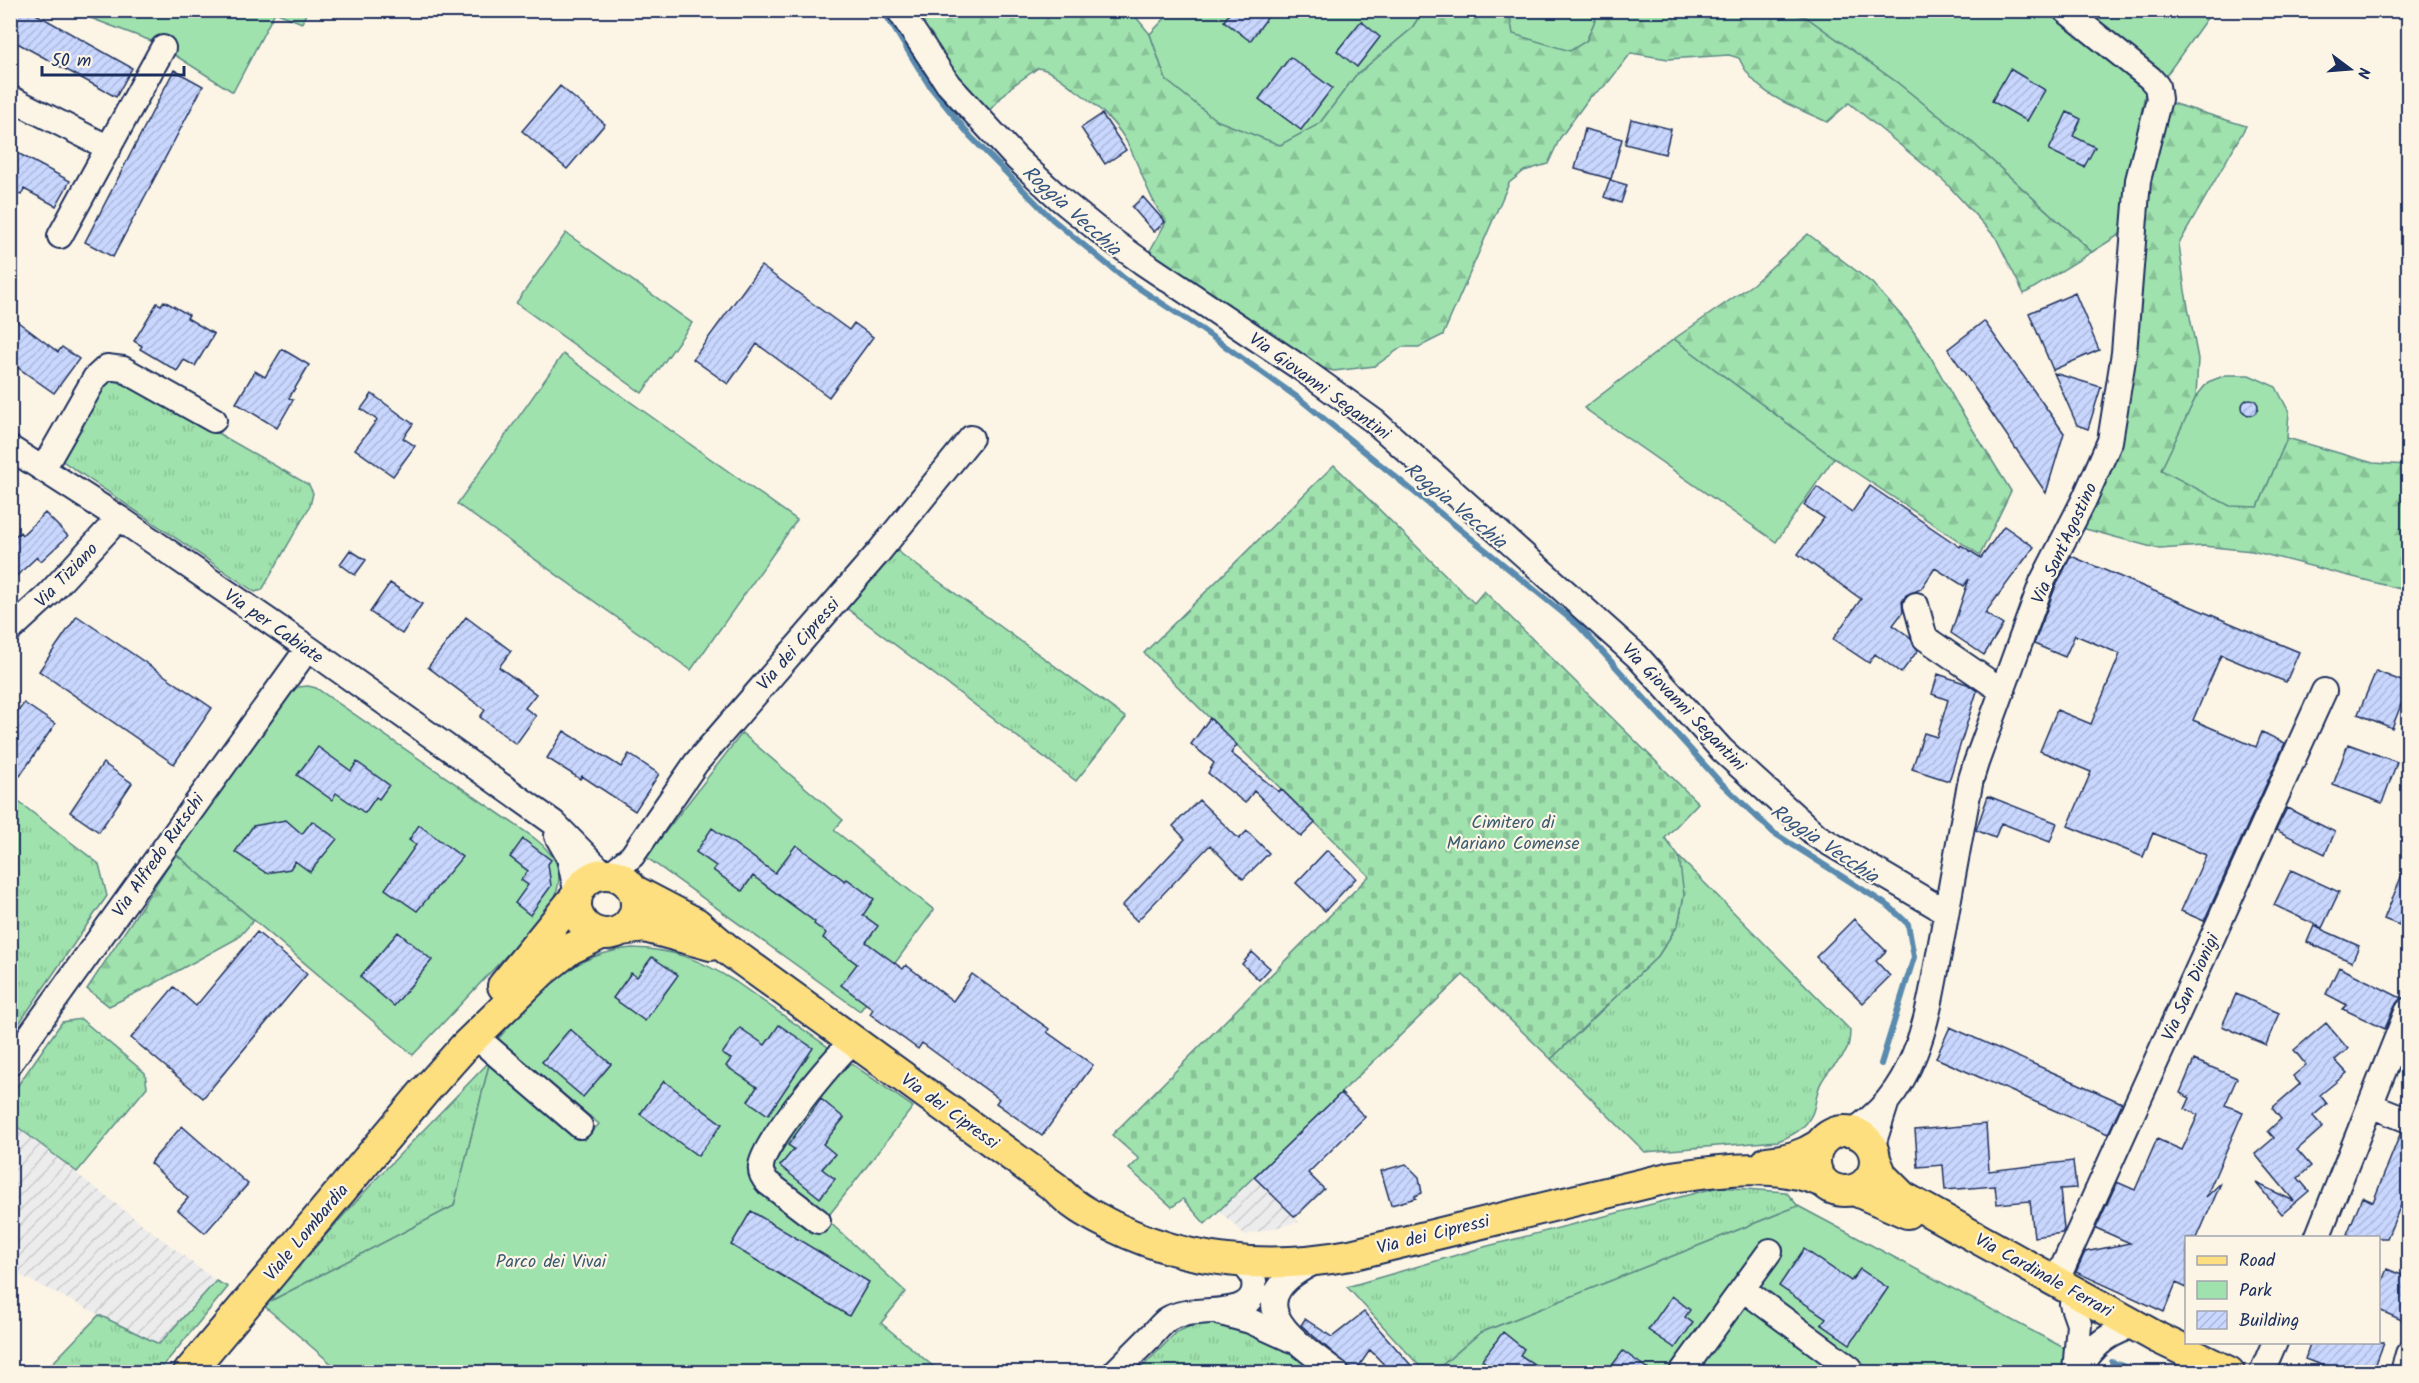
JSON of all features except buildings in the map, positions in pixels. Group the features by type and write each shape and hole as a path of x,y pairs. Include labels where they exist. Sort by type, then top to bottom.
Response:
{"main road":[{"path":"624,876 636,901 634,915 611,932 590,930 581,922 576,910 577,896 583,884 591,878 624,876"},
{"name":"Via dei Cipressi","path":"624,876 696,923 728,950 1056,1188 1166,1236 1209,1246 1242,1250 1323,1248 1653,1172 1720,1163 1786,1161 1809,1152 1819,1145"},
{"name":"Viale Lombardia","path":"424,1092 502,987 577,896"},
{"name":"Via dei Cipressi","path":"611,932 645,927 728,950"},
{"name":"Viale Lombardia","path":"189,1372 424,1092 475,1036 553,961 611,932"},
{"path":"1834,1133 1866,1146 1869,1178 1854,1190 1834,1189 1823,1182 1815,1168 1819,1145 1834,1133"},
{"name":"Via Cardinale Ferrari","path":"1866,1146 1882,1176 1903,1197 2064,1293 2120,1331 2205,1372"},
{"name":"Via dei Cipressi","path":"1056,1188 1068,1202 1128,1234 1211,1259 1272,1264 1317,1261 1350,1255 1672,1177 1721,1171 1761,1170 1807,1175 1823,1182"},
{"name":"Via Cardinale Ferrari","path":"1854,1190 1905,1212 2064,1293 2229,1372"}],"street":[{"name":"Via Giovanni Segantini","path":"899,10 928,56 956,93 1017,159 1066,205 1142,262 1299,367 1374,421 1637,656 1722,750 1817,836 1946,912"},
{"name":"Via Sant'Agostino","path":"1866,1146 1887,1102 1911,1061 1927,1019 1971,779 2001,690 2042,582 2084,500 2110,441 2124,353 2138,180 2159,99 2157,86 2150,78 2065,10"},
{"path":"60,236 163,48"},
{"path":"10,98 109,148"},
{"path":"43,469 95,378 107,367 123,369 214,420"},
{"name":"Via dei Cipressi","path":"624,876 696,763 878,554 971,438"},
{"name":"Via per Cabiate","path":"10,448 119,518 308,648 533,810"},
{"name":"Via Tiziano","path":"10,630 49,594 119,518"},
{"path":"1916,605 1925,638 2001,690"},
{"name":"Via Alfredo Rutschi","path":"10,1063 308,648"},
{"name":"Via San Dionigi","path":"2064,1293 2324,691"},
{"path":"533,810 567,834 591,863 624,876"},
{"path":"533,810 552,830 566,850 577,896"},
{"path":"2318,1236 2409,1010"},
{"path":"475,1036 580,1126"},
{"path":"818,1221 768,1183 762,1175 761,1166 768,1149 814,1084 854,1041"},
{"path":"2370,1105 2409,1120"},
{"path":"1682,1372 1770,1251"},
{"path":"1294,1341 1280,1324 1276,1315 1274,1305 1277,1293 1282,1283 1290,1276 1317,1261"},
{"path":"1115,1372 1168,1319 1188,1312 1235,1309 1246,1305 1250,1300 1254,1285 1252,1273 1241,1262"},
{"path":"1743,1289 1850,1368"},
{"path":"2064,1293 2079,1324 2077,1372"},
{"path":"1211,1310 1250,1321 1294,1341 1336,1372"},
{"path":"2077,1372 2095,1348 2109,1336 2120,1331"},
{"path":"2262,1372 2274,1344"},
{"path":"2403,1372 2409,1354"}],"shaded area":[{"path":"10,1122 216,1281 159,1344 11,1271"},
{"path":"1254,1177 1299,1222 1245,1235 1219,1211"}],"green space":[{"path":"1513,10 1599,11 1586,41 1570,51 1513,34 1510,17"},
{"path":"72,11 307,11 302,23 275,12 233,92 154,42"},
{"path":"941,11 1131,11 1150,34 1166,80 1319,124 1355,76 1411,29 1423,11 1513,11 1510,18 1586,41 1599,11 1783,11 1806,17 1898,83 1973,143 2092,252 2024,294 1996,238 1945,182 1849,103 1827,122 1776,98 1765,90 1746,71 1739,58 1729,55 1668,59 1631,53 1607,84 1589,98 1560,138 1548,164 1524,171 1509,183 1443,335 1419,347 1402,347 1375,366 1334,371 1313,366 1147,256 1166,222 1119,130 1090,101 1061,79 1038,68 1011,87 985,115 918,26"},
{"path":"1172,11 1423,11 1411,29 1355,76 1319,124 1280,145 1216,120 1166,80 1150,34"},
{"path":"1783,11 2049,11 2146,89 2128,179 2122,233 2092,252 1973,143 1898,83 1806,17"},
{"path":"2076,11 2212,11 2163,80"},
{"path":"2165,101 2246,126 2179,244 2198,359 2196,397 2162,470 2258,507 2287,438 2373,463 2408,465 2408,591 2252,551 2203,546 2159,549 2078,527 2103,479 2147,182"},
{"path":"566,233 692,323 642,393 516,303"},
{"path":"1808,234 1872,283 1907,322 1929,354 2011,491 1980,555 1834,458 1674,339 1753,284"},
{"path":"1674,339 1834,458 1776,542 1584,408"},
{"path":"563,354 797,520 691,670 457,504"},
{"path":"116,375 309,485 313,493 310,506 262,590 255,592 61,460 105,377"},
{"path":"2226,375 2249,375 2276,387 2289,412 2287,438 2258,507 2230,506 2161,470 2196,397 2208,382"},
{"name":"Cimitero di Mariano Comense","path":"1334,465 1474,603 1484,591 1698,803 1665,838 1679,857 1684,895 1678,925 1658,956 1551,1059 1463,975 1205,1224 1183,1199 1172,1207 1129,1169 1139,1159 1112,1135 1369,876 1144,653"},
{"path":"893,548 1126,718 1076,781 845,607"},
{"path":"298,687 316,688 533,837 550,853 558,869 558,887 550,909 413,1055 176,854 289,694"},
{"path":"742,733 843,820 834,830 934,910 860,1011 646,857"},
{"path":"11,796 99,864 107,896 11,1035"},
{"path":"176,854 254,920 238,938 109,1006 87,989"},
{"path":"1676,854 1850,1030 1845,1054 1822,1081 1808,1121 1797,1132 1778,1141 1645,1152 1551,1059 1658,956 1678,925 1684,895"},
{"name":"Parco dei Vivai","path":"632,948 674,953 723,974 913,1107 826,1219 906,1292 881,1323 940,1372 341,1372 263,1305 454,1206 490,1061 584,1140 599,1124 498,1039 541,992 571,968 609,952"},
{"path":"81,1019 145,1073 147,1087 77,1172 11,1122 11,1095 62,1022"},
{"path":"490,1061 454,1206 263,1305 378,1177"},
{"path":"1719,1187 1786,1192 1798,1206 1480,1333 1434,1372 1425,1372 1347,1287 1484,1247"},
{"path":"1798,1206 2066,1349 2068,1372 1434,1372 1480,1333"},
{"path":"216,1281 228,1287 158,1372 44,1372 99,1315 159,1344"},
{"path":"1211,1317 1274,1336 1320,1372 1137,1372 1177,1332"}],"waterway":[{"name":"Roggia Vecchia","path":"883,10 929,85 971,137 1052,219 1125,279 1201,329 1301,400 1579,626 1719,781 1774,833 1890,907 1908,924 1914,957 1881,1064"},
{"name":"Roggia Vecchia","path":"2112,1362 2138,1372"}]}
